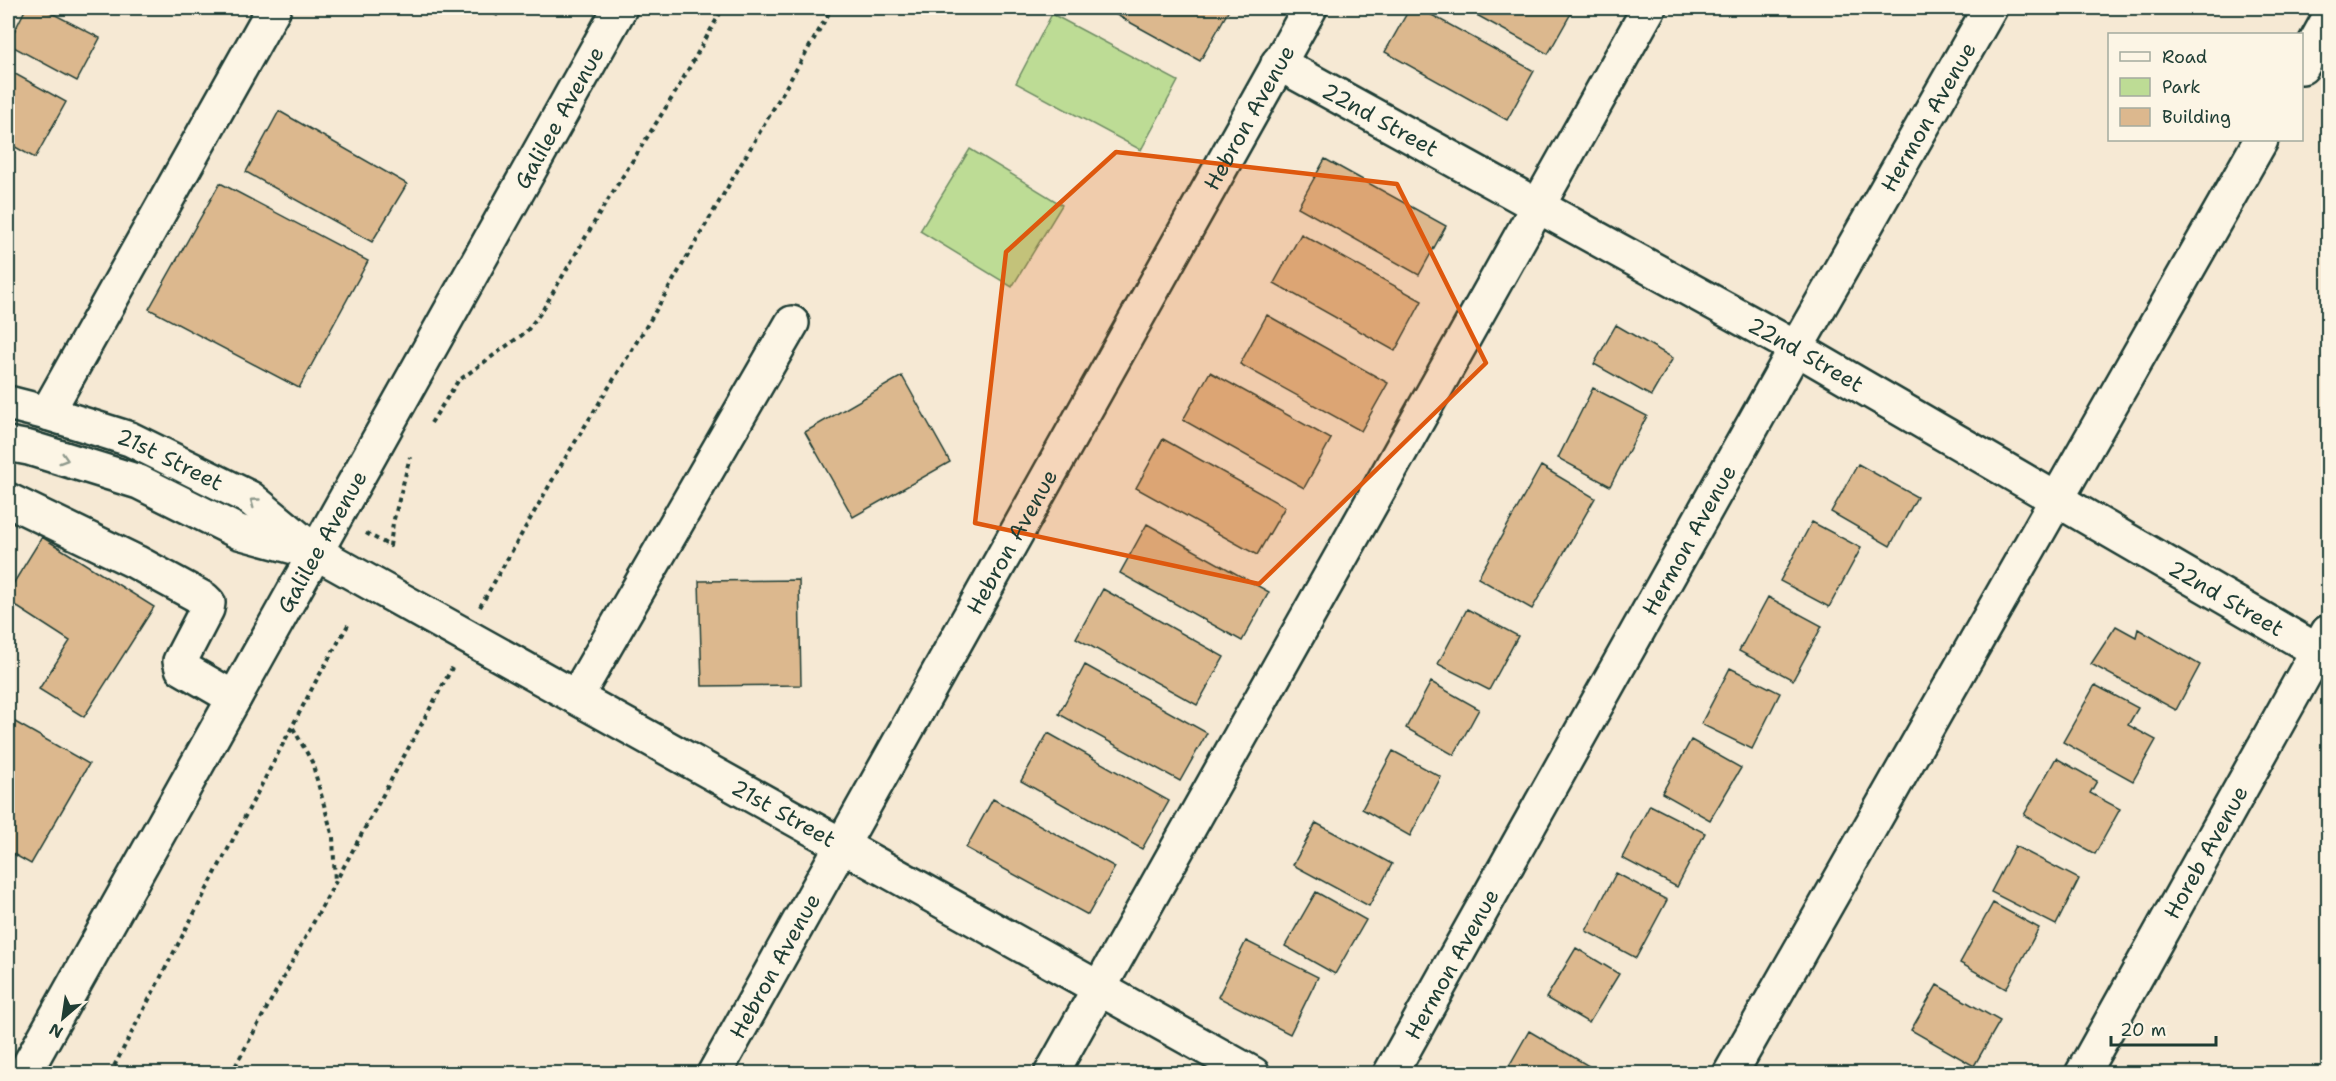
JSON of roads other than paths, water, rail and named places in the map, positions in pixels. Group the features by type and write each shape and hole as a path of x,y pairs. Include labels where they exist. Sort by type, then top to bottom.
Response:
{"street":[{"path":"47,412 274,8"},
{"name":"Galilee Avenue","path":"24,1074 620,8"},
{"name":"Hebron Avenue","path":"714,1074 1310,8"},
{"path":"1051,1074 1649,8"},
{"name":"Hermon Avenue","path":"1390,1074 1796,348 1990,8"},
{"path":"2303,64 2328,20"},
{"name":"22nd Street","path":"1278,63 1796,348 2057,499 2325,647"},
{"path":"1730,1074 2259,141"},
{"path":"576,697 792,323"},
{"name":"21st Street","path":"8,403 47,412 130,439 250,498 315,552 1253,1074"},
{"name":"21st Street","path":"8,444 29,448 139,482 239,532 315,552"},
{"path":"8,500 136,562 204,599 208,603 207,609 180,661 182,668 234,699"},
{"name":"Horeb Avenue","path":"2082,1074 2325,647"}]}
